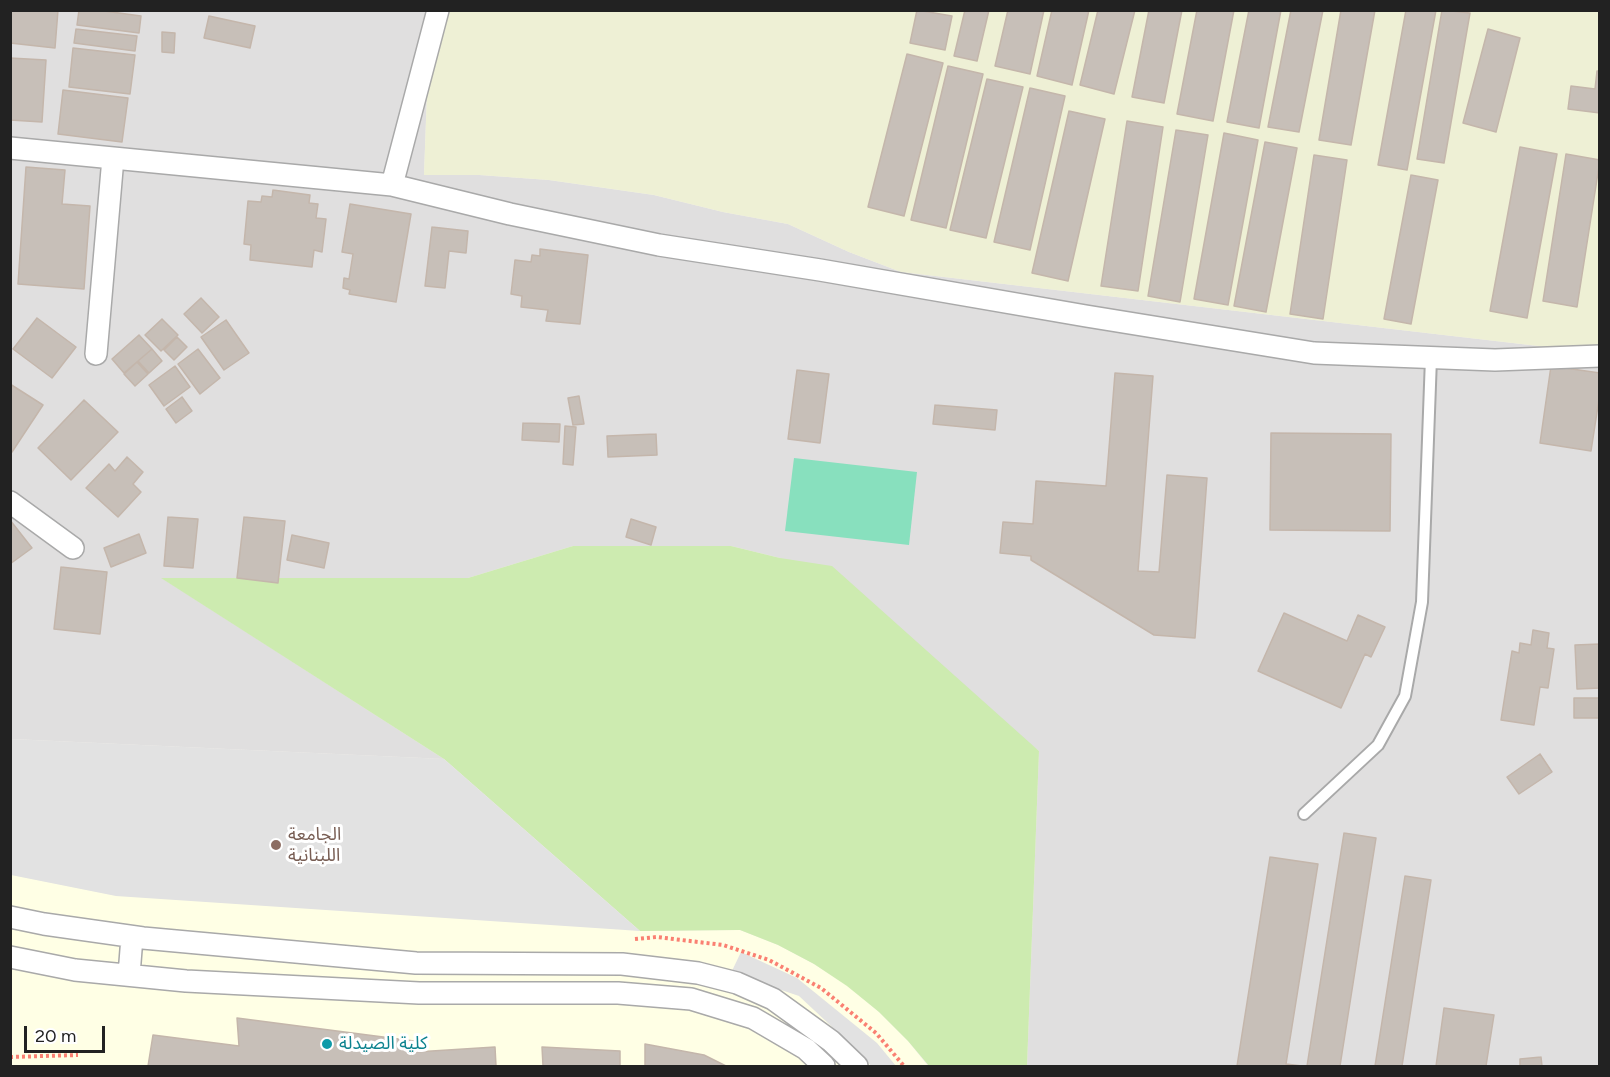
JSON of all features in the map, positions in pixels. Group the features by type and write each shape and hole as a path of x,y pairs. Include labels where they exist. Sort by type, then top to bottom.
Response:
{"street":[{"path":"392,185 438,10"},
{"path":"10,148 392,185 510,214 659,246 820,270 1314,353 1495,360 1599,356"},
{"path":"96,354 113,158"},
{"path":"10,502 73,548"},
{"path":"10,917 132,937 416,963 622,964 698,973 737,983 773,999 831,1041 857,1066"},
{"path":"129,975 132,937"},
{"path":"10,957 75,970 186,981 419,993 618,993 691,999 753,1018 806,1049 824,1066"}],"lane":[{"path":"1304,814 1378,745 1405,696 1422,602 1431,358"}],"path":[{"path":"10,1057 78,1055"}],"shaded area":[{"path":"11,11 430,11 424,175 480,175 549,180 654,195 723,212 788,224 849,252 901,272 1599,353 1599,1066 1027,1066 1039,751 780,558 731,546 573,546 468,578 162,578 444,759 11,739"},
{"path":"430,11 1599,11 1599,353 901,272 849,252 788,224 723,212 654,195 549,180 480,175 424,175"},
{"name":"الجامعة اللبنانية","path":"11,739 640,931 740,930 778,945 848,986 908,1041 928,1066 11,1066"},
{"path":"11,739 444,759 640,931 116,896 11,875"},
{"path":"741,952 797,978 877,1043 896,1066 871,1066 799,996 731,973"}],"green space":[{"path":"794,458 917,472 909,545 785,531"},
{"path":"573,546 731,546 780,558 832,566 1039,751 1027,1066 929,1066 879,1012 847,986 814,964 778,945 740,930 640,931 444,759 161,578 468,578"}],"building":[{"path":"10,10 58,10 55,48 10,43"},
{"path":"79,10 141,16 139,33 77,25"},
{"path":"917,10 952,16 945,50 910,43"},
{"path":"965,10 989,10 977,61 954,56"},
{"path":"1008,10 1044,10 1030,74 995,66"},
{"path":"1052,10 1089,10 1072,85 1037,76"},
{"path":"1098,10 1135,10 1114,94 1080,85"},
{"path":"1149,10 1182,10 1164,103 1132,97"},
{"path":"1197,10 1234,10 1213,121 1177,114"},
{"path":"1249,10 1281,10 1259,128 1227,122"},
{"path":"1291,10 1323,10 1299,132 1268,127"},
{"path":"1341,10 1375,10 1351,145 1319,140"},
{"path":"1406,10 1436,10 1407,170 1378,165"},
{"path":"1442,10 1470,13 1444,163 1417,159"},
{"path":"209,16 255,26 250,48 204,38"},
{"path":"76,29 137,36 135,51 74,43"},
{"path":"1488,29 1520,38 1496,132 1463,123"},
{"path":"162,32 175,33 174,53 162,52"},
{"path":"73,48 135,55 130,94 69,87"},
{"path":"907,54 943,63 904,216 868,207"},
{"path":"10,58 46,60 42,122 10,120"},
{"path":"948,66 983,74 946,228 911,220"},
{"path":"1597,71 1600,71 1600,113 1568,109 1571,86 1595,89"},
{"path":"987,79 1023,87 986,238 950,230"},
{"path":"1030,88 1065,96 1030,250 994,242"},
{"path":"63,90 128,98 122,142 58,134"},
{"path":"1069,111 1105,119 1068,281 1032,273"},
{"path":"1127,121 1163,127 1138,291 1101,286"},
{"path":"1176,130 1208,135 1180,302 1148,296"},
{"path":"1224,133 1258,140 1228,305 1194,299"},
{"path":"1265,142 1297,148 1266,312 1234,306"},
{"path":"1520,147 1557,154 1527,318 1490,311"},
{"path":"1566,154 1600,160 1577,307 1543,301"},
{"path":"1314,155 1347,160 1323,319 1290,314"},
{"path":"26,167 65,170 62,204 90,206 84,289 18,284"},
{"path":"1411,175 1438,180 1411,324 1384,319"},
{"path":"273,190 310,195 309,203 318,204 316,218 326,219 322,252 314,250 312,267 250,260 251,245 244,244 248,201 261,202 262,196 272,197"},
{"path":"350,204 411,214 396,302 349,294 350,290 343,288 344,278 349,279 353,254 342,252"},
{"path":"432,227 468,231 466,253 449,251 445,288 425,286"},
{"path":"540,249 588,255 580,324 546,321 548,310 521,307 522,296 511,294 515,260 531,262 532,255 540,256"},
{"path":"201,298 219,317 202,333 184,314"},
{"path":"37,318 76,347 52,378 13,349"},
{"path":"162,319 178,335 161,351 145,335"},
{"path":"226,320 249,353 224,370 201,337"},
{"path":"139,335 152,349 124,373 112,359"},
{"path":"177,337 187,347 174,360 164,350"},
{"path":"152,349 162,361 149,373 138,361"},
{"path":"198,349 220,378 200,394 178,364"},
{"path":"137,362 148,374 135,386 124,374"},
{"path":"175,366 190,387 164,406 149,385"},
{"path":"1551,366 1600,373 1600,393 1591,451 1540,443"},
{"path":"797,370 829,374 820,443 788,439"},
{"path":"1115,373 1153,376 1138,571 1159,572 1167,475 1207,478 1195,638 1154,635 1031,560 1031,556 1000,553 1003,522 1033,524 1036,481 1106,486"},
{"path":"10,384 43,405 12,452 10,450"},
{"path":"579,396 584,424 573,425 568,398"},
{"path":"182,397 192,411 176,423 166,409"},
{"path":"84,400 118,432 71,480 38,448"},
{"path":"935,405 997,410 995,430 933,424"},
{"path":"523,423 560,424 559,442 522,440"},
{"path":"565,426 576,427 573,465 563,464"},
{"path":"1271,433 1391,434 1390,531 1270,530"},
{"path":"656,434 657,455 608,457 607,436"},
{"path":"127,457 143,472 133,484 141,492 118,517 86,488 109,464 115,471"},
{"path":"168,517 198,519 193,568 164,566"},
{"path":"244,517 285,521 278,583 237,578"},
{"path":"631,519 656,527 651,545 626,537"},
{"path":"10,520 32,548 10,564"},
{"path":"139,534 146,553 111,567 104,548"},
{"path":"292,535 329,543 324,568 287,560"},
{"path":"61,567 107,572 100,634 54,629"},
{"path":"1284,613 1347,641 1358,615 1385,627 1371,657 1365,654 1341,708 1258,671"},
{"path":"1533,630 1549,633 1547,648 1554,649 1548,688 1540,687 1534,725 1501,720 1512,651 1519,653 1520,643 1531,645"},
{"path":"1600,644 1600,688 1577,689 1575,645"},
{"path":"1574,698 1600,698 1600,718 1574,718"},
{"path":"1540,754 1552,772 1519,794 1507,777"},
{"path":"1344,833 1376,838 1340,1066 1307,1066"},
{"path":"1270,857 1318,864 1286,1064 1302,1066 1237,1066"},
{"path":"1405,876 1431,880 1402,1066 1375,1066"},
{"path":"1444,1008 1494,1015 1486,1066 1436,1066"},
{"name":"كلية الصيدلة","path":"237,1018 414,1041 416,1052 495,1047 496,1066 148,1066 153,1035 239,1046"},
{"path":"645,1044 704,1055 726,1066 645,1066"},
{"path":"542,1047 620,1051 620,1066 543,1066"},
{"path":"1541,1057 1542,1066 1520,1066 1520,1059"}],"place":[{"name":"الجامعة اللبنانية","path":"276,845"},
{"name":"كلية الصيدلة","path":"327,1044"}]}
